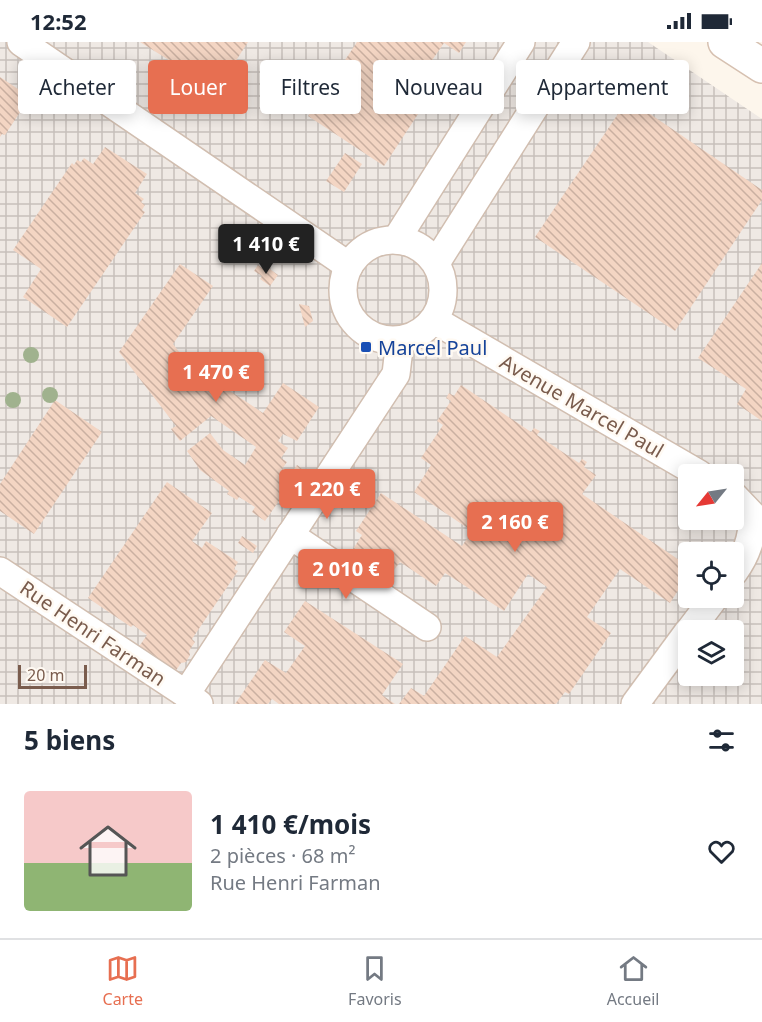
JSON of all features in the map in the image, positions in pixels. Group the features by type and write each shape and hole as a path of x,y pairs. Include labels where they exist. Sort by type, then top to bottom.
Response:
{"main road":[{"path":"725,42 762,66"}],"street":[{"path":"21,42 349,266"},
{"path":"396,240 521,42"},
{"path":"436,263 576,42"},
{"path":"396,240 417,246 436,263 444,293 440,310 434,320 420,333 400,340 383,340 370,335 352,319 343,295 344,278 349,266 364,249 380,242 396,240"},
{"name":"Avenue Marcel Paul","path":"434,320 682,464"},
{"path":"192,699 290,535 396,374 400,340"},
{"path":"744,507 753,516 752,537 744,555"},
{"path":"290,535 426,627"},
{"name":"Rue Henri Farman","path":"0,571 192,699"},
{"path":"697,620 707,608"},
{"path":"635,704 678,646"}],"shaded area":[{"path":"0,42 648,42 675,60 516,60 516,114 689,114 689,70 762,119 762,704 0,704"}],"building":[{"path":"140,42 248,42 236,60 169,60"},
{"path":"357,42 466,42 459,53 444,43 432,60 373,60 373,114 418,114 384,166 308,116 309,114 361,114 361,60 345,60"},
{"path":"0,77 18,89 19,114 5,135 2,134 0,137"},
{"path":"618,114 650,114 762,190 762,200 675,331 535,237"},
{"path":"105,147 147,174 135,193 144,199 141,202 145,205 142,210 145,212 67,327 23,297 41,269 13,250 72,163 74,165 77,160 81,162 84,158 93,164"},
{"path":"345,153 362,164 344,192 326,181"},
{"path":"762,263 762,421 737,404 746,389 698,358"},
{"path":"180,264 213,286 173,344 212,394 221,385 263,413 283,383 319,407 297,441 283,434 278,441 288,448 281,458 287,462 282,469 290,475 297,465 308,473 287,506 279,501 265,521 252,512 255,507 239,497 237,500 227,494 229,491 200,470 187,451 210,433 223,450 245,465 256,447 211,416 180,441 171,429 176,426 119,352"},
{"path":"258,265 265,270 267,267 278,275 270,286 260,279 262,276 254,271"},
{"path":"299,304 309,306 313,321 305,327"},
{"path":"461,385 531,432 534,428 540,431 537,435 579,463 582,459 587,462 584,467 596,475 582,494 678,559 678,591 670,603 620,569 587,617 611,633 569,694 565,692 556,704 399,704 411,688 424,696 465,636 497,657 547,587 528,574 504,611 445,573 436,586 400,562 391,574 353,549 362,535 356,531 381,493 462,546 472,531 414,492 431,465 421,458 443,425 437,421 451,401 446,398 449,393 454,396"},
{"path":"55,400 102,432 34,534 0,511 0,484"},
{"path":"167,482 212,513 192,541 202,548 206,541 238,562 234,569 238,571 192,639 195,642 186,662 181,663 175,672 138,648 147,635 88,598"},
{"path":"242,536 257,546 253,553 238,543"},
{"path":"305,601 403,664 382,695 395,704 279,704 272,699 268,704 235,704 265,660 286,673 305,646 284,632"}],"place":[{"name":"Marcel Paul","path":"366,347"}]}
